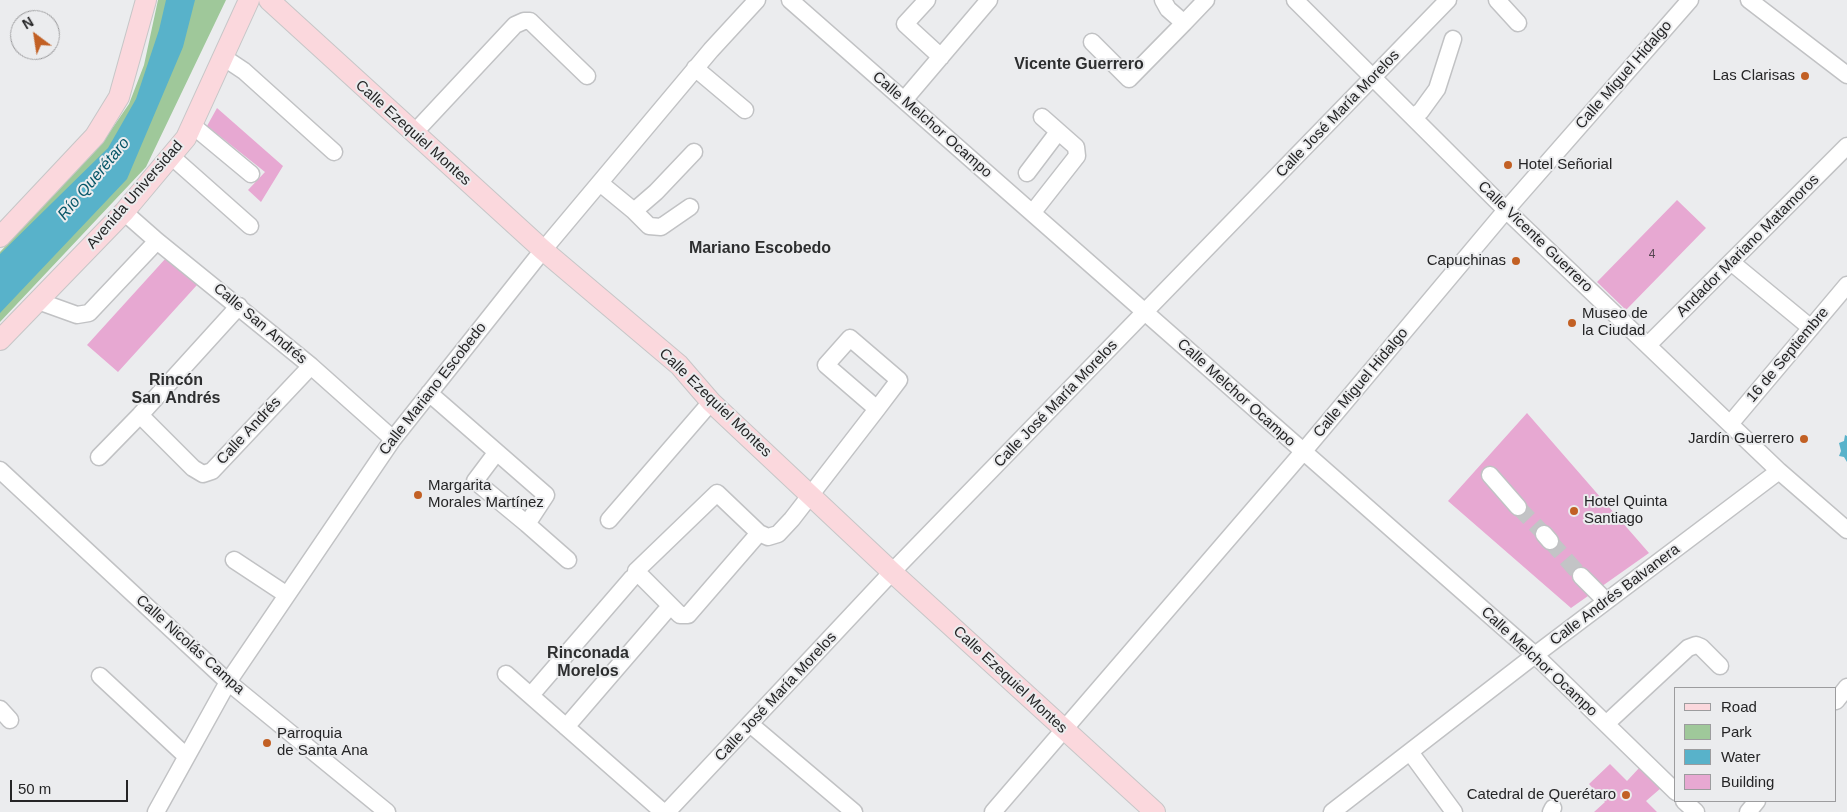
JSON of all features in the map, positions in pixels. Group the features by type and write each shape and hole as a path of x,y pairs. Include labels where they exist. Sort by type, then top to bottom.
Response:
{"main road":[{"path":"0,237 95,136 119,97 146,0"},
{"name":"Avenida Universidad","path":"0,340 124,212 186,138 250,0"},
{"name":"Calle Ezequiel Montes","path":"269,0 543,250 680,365 711,402 892,572 1155,812"}],"street":[{"name":"Calle Mariano Escobedo","path":"156,812 228,682 392,439 543,250 695,68 757,0"},
{"name":"Calle Melchor Ocampo","path":"790,0 1535,655 1674,790"},
{"path":"927,0 905,24 941,57"},
{"path":"904,100 989,0"},
{"path":"1163,0 1168,9 1184,23"},
{"path":"1092,42 1129,79 1206,0"},
{"name":"Calle Vicente Guerrero","path":"1295,0 1506,210 1780,471 1847,530"},
{"name":"Calle José María Morelos","path":"665,812 892,572 1448,0"},
{"path":"1497,0 1518,23"},
{"name":"Calle Miguel Hidalgo","path":"992,812 1303,452 1506,210 1690,0"},
{"path":"1748,0 1847,75"},
{"path":"414,133 515,25 524,21 530,21 588,76"},
{"path":"1413,117 1421,111 1436,89 1454,40"},
{"path":"223,56 244,71 334,152"},
{"path":"695,68 745,110"},
{"path":"1033,212 1077,156 1076,147 1042,117"},
{"path":"192,125 251,174"},
{"path":"1027,173 1058,132"},
{"name":"Andador Mariano Matamoros","path":"1648,346 1847,146"},
{"path":"634,212 694,152"},
{"path":"171,156 250,226"},
{"path":"600,183 649,226 661,227 690,207"},
{"name":"Calle San Andrés","path":"124,212 311,366 392,439"},
{"path":"38,301 77,315 89,313 156,240"},
{"path":"1732,262 1810,328"},
{"name":"16 de Septiembre","path":"1730,424 1847,285"},
{"path":"99,457 140,415 239,306"},
{"path":"759,533 688,615 680,615 636,571 718,493 759,533 768,537 778,534 792,519 811,495 877,409 899,380 850,338 826,364 877,409"},
{"name":"Calle Andrés","path":"140,415 193,468 203,474 212,471 311,366"},
{"path":"430,393 546,495 527,524"},
{"path":"609,520 711,402"},
{"path":"496,453 475,481 568,560"},
{"name":"Calle Nicolás Campa","path":"0,470 228,682 386,812"},
{"name":"Calle Andrés Balvanera","path":"1332,812 1535,655 1780,471"},
{"path":"1490,475 1518,507"},
{"path":"234,560 287,595"},
{"path":"1582,576 1606,601"},
{"path":"531,695 632,578"},
{"path":"566,727 665,612"},
{"path":"1606,724 1688,648 1696,645 1701,647 1720,666"},
{"path":"506,674 665,812"},
{"path":"100,676 186,756"},
{"path":"1837,700 1847,687"},
{"path":"750,724 854,812"},
{"path":"1410,752 1454,812"},
{"path":"1685,802 1696,812"},
{"path":"1748,812 1756,802"}],"green space":[{"path":"158,0 226,0 146,167 0,322 0,252 100,146 129,104 144,65"}],"water":[{"name":"Río Querétaro","path":"166,0 195,0 183,47 127,179 0,313 0,254 108,148 136,99 159,30"},
{"path":"1845,435 1847,436 1847,462 1844,457 1839,456 1841,451 1839,443 1844,441"}],"building":[{"path":"217,108 283,166 261,202 248,190 265,172 207,126"},
{"path":"1677,200 1706,228 1626,310 1597,282"},
{"path":"166,258 197,285 118,372 87,345"},
{"name":"Hotel Quinta Santiago","path":"1527,413 1649,553 1571,608 1448,501"},
{"name":"Catedral de Querétaro","path":"1610,764 1627,781 1640,767 1661,788 1646,801 1657,812 1594,812 1605,802 1589,784"}],"tunnel":[{"path":"1518,507 1544,534"},
{"path":"1550,541 1581,576"}],"place":[{"name":"Las Clarisas","path":"1805,76"},
{"name":"Hotel Señorial","path":"1508,165"},
{"name":"Capuchinas","path":"1516,261"},
{"name":"Museo de la Ciudad","path":"1572,323"},
{"name":"Jardín Guerrero","path":"1804,439"},
{"name":"Margarita Morales Martínez","path":"418,495"},
{"name":"Hotel Quinta Santiago","path":"1574,511"},
{"name":"Parroquia de Santa Ana","path":"267,743"},
{"name":"Catedral de Querétaro","path":"1626,795"}],"district":[{"name":"Vicente Guerrero","path":"1079,65"},
{"name":"Mariano Escobedo","path":"760,249"},
{"name":"Rincón San Andrés","path":"176,390"},
{"name":"Rinconada Morelos","path":"588,663"}]}
